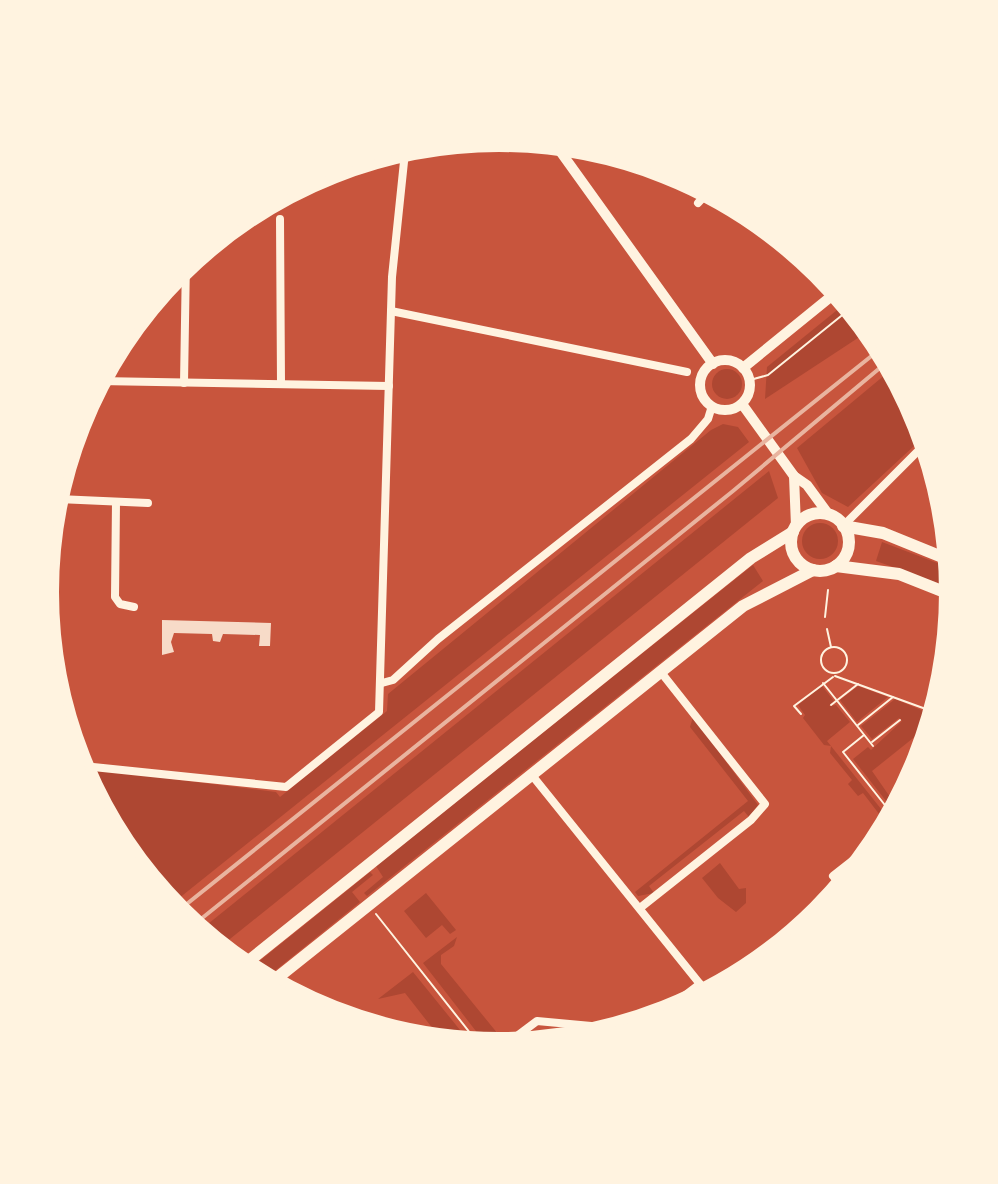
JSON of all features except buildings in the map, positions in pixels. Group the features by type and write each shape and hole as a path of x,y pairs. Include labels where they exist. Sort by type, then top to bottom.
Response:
{"main road":[{"path":"250,960 807,516 829,515 843,526 883,533 942,557"},
{"path":"836,566 848,548 843,526"},
{"path":"794,529 794,556 813,570"},
{"path":"277,978 743,606 813,570 836,566 899,574 944,592"}],"street":[{"path":"560,152 713,364"},
{"path":"90,767 286,787 379,712 391,311 405,158"},
{"path":"698,203 703,197"},
{"path":"280,219 281,383"},
{"path":"184,383 186,275"},
{"path":"743,368 831,296"},
{"path":"391,311 687,372"},
{"path":"732,361 743,368 750,380 749,394 742,404 726,410 712,406 701,388 703,374 713,364 732,361"},
{"path":"107,381 389,386"},
{"path":"742,404 794,476 807,485 829,515"},
{"path":"382,683 393,680 438,639 691,439 708,419 712,406"},
{"path":"843,526 920,449"},
{"path":"794,476 794,529"},
{"path":"64,499 148,503"},
{"path":"116,502 115,597 120,604 134,607"},
{"path":"640,908 751,820 765,804 660,671"},
{"path":"531,774 703,987"},
{"path":"837,881 833,876 855,859"},
{"path":"684,996 700,984"},
{"path":"516,1036 537,1021 594,1026"}],"path":[{"path":"750,380 768,375 845,313"},
{"path":"825,617 828,590"},
{"path":"827,629 831,647"},
{"path":"801,714 794,706 842,670 847,658 843,650 831,647"},
{"path":"831,647 820,659 823,667 834,675 928,710"},
{"path":"823,683 872,744 900,720"},
{"path":"831,705 859,683"},
{"path":"857,726 894,696"},
{"path":"864,735 843,752 888,808"},
{"path":"376,914 473,1036"}],"shaded area":[{"path":"841,307 862,335 765,399 767,367"},
{"path":"727,369 738,373 742,384 738,395 727,399 716,395 712,384 716,373"},
{"path":"886,374 918,443 848,507 822,493 797,448"},
{"path":"723,424 738,427 749,442 177,900 146,863 114,814 91,769 276,792 280,797 387,711 388,694 711,430"},
{"path":"769,471 778,498 225,943 205,926"},
{"path":"820,523 833,528 838,541 833,554 820,559 807,554 802,541 807,528"},
{"path":"882,542 943,565 944,585 876,561"},
{"path":"753,565 763,581 367,896 364,893 383,877 376,866"},
{"path":"822,686 834,701 829,706 836,705 850,722 827,741 831,746 824,745 803,718 805,715 798,705"},
{"path":"858,686 888,697 857,722 840,700"},
{"path":"895,699 927,713 921,732 872,771 892,800 889,805 853,759 868,747 871,750 902,721 899,718 872,739 861,726"},
{"path":"693,717 758,805 749,817 744,811 649,886 654,893 638,896 635,892 748,801 690,727"},
{"path":"831,746 885,814 882,818 863,793 858,796 848,784 852,780 830,753"},
{"path":"720,863 739,889 746,888 746,903 736,912 718,898 702,878"},
{"path":"370,872 373,875 352,892 360,902 271,974 256,964"},
{"path":"426,893 456,930 450,934 442,925 426,938 404,911"},
{"path":"457,937 454,946 441,955 441,964 498,1034 480,1036 423,963"},
{"path":"413,972 464,1035 436,1032 405,993 378,999"}],"railway":[{"path":"184,907 874,354"},
{"path":"199,921 733,491 882,366"}]}
